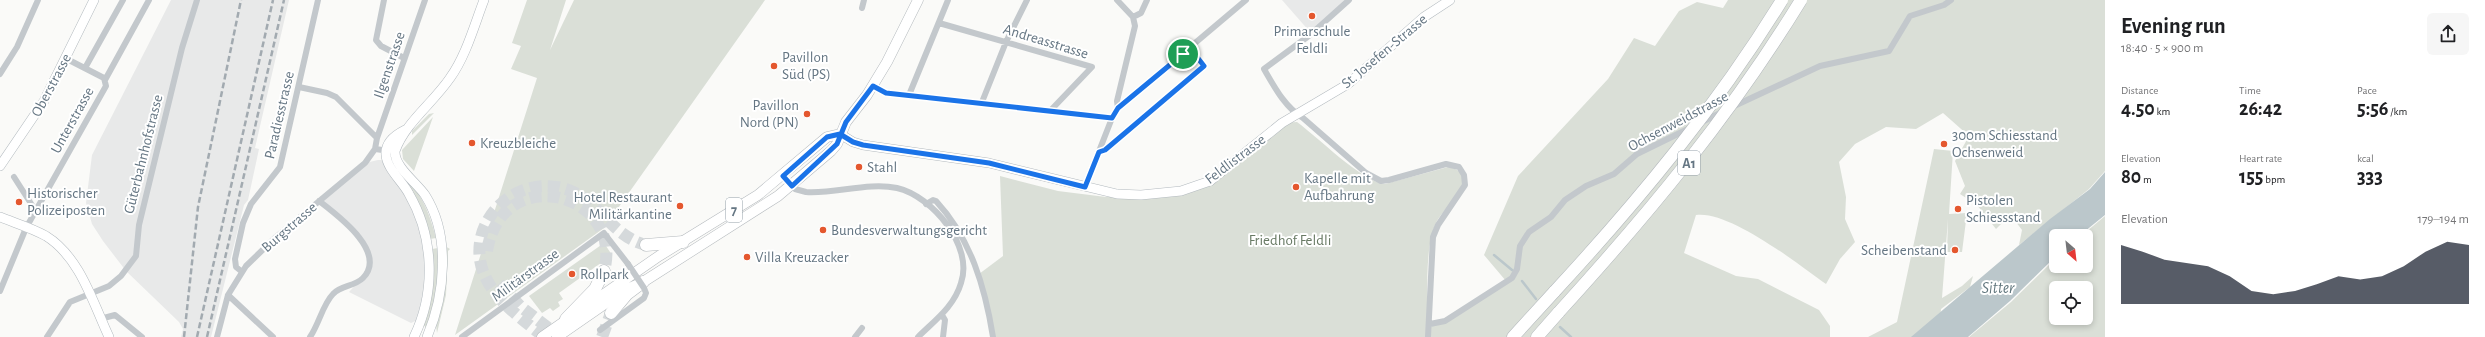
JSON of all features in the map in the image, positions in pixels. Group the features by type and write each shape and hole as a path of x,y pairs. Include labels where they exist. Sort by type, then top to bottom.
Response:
{"highway":[{"name":"A1","path":"1513,337 1621,219 1681,146 1718,98 1782,0"},
{"name":"A1","path":"1537,337 1653,207 1692,159 1753,75 1801,0"},
{"path":"646,245 683,242"},
{"path":"566,319 595,289 604,271"},
{"path":"611,313 627,294 644,286"}],"main road":[{"name":"7","path":"557,337 625,290 644,286 792,186 831,151 837,144 840,134 873,86 900,38 918,0"},
{"name":"7","path":"542,337 566,319 683,242 758,195 783,176 827,137 840,134"}],"street":[{"path":"0,74 17,47 38,0"},
{"name":"Oberstrasse","path":"0,166 40,108 94,0"},
{"path":"84,68 122,0"},
{"path":"105,80 150,0"},
{"name":"Güterbahnhofstrasse","path":"47,337 70,302 109,286 132,262 138,246 139,225 182,48 197,0"},
{"name":"Paradiesstrasse","path":"241,271 235,265 235,260 245,216 252,204 279,170 318,0"},
{"path":"384,0 376,40 381,46 404,58"},
{"name":"Ilgenstrasse","path":"375,150 377,138 425,0"},
{"path":"391,151 398,163 426,197 439,234 441,285 436,314 427,337 415,335 427,295 429,273 428,244 418,210 390,166 391,151 392,139 408,128 437,97 452,76 484,0"},
{"path":"862,8 864,0"},
{"path":"909,95 948,0"},
{"path":"982,102 1006,42 1027,0"},
{"path":"1117,0 1133,17 1135,26 1117,101 1118,108"},
{"path":"1133,17 1141,13 1147,0"},
{"path":"1085,187 1112,118 1118,108 1246,0"},
{"path":"1349,0 1310,35 1264,69 1276,90 1297,114 1366,173 1381,180 1389,180 1446,164 1455,164 1462,171 1465,181 1464,189 1444,214 1433,237 1430,324 1428,337"},
{"name":"St. Josefen-Strasse","path":"1297,114 1348,84 1424,17 1450,0"},
{"name":"Ochsenweidstrasse","path":"1430,324 1444,321 1512,278 1517,269 1520,246 1529,232 1551,217 1565,200 1586,186 1614,174 1637,154 1771,87 1820,66 1889,51 1910,16 1944,5 1952,0"},
{"name":"Andreasstrasse","path":"939,23 1092,67 1050,111"},
{"path":"1099,152 1105,150 1204,66 1190,48"},
{"name":"Unterstrasse","path":"0,291 26,228 37,212 106,86 105,80 66,58"},
{"path":"873,86 886,93 982,102 1112,118"},
{"path":"299,87 327,93 336,97 377,138"},
{"name":"Feldlistrasse","path":"840,134 853,142 863,145 989,163 1085,187 1128,195 1182,191 1201,185 1218,175 1266,135 1297,114"},
{"path":"375,150 391,151"},
{"name":"Burgstrasse","path":"217,337 228,295 241,271 265,247 365,163 375,150"},
{"path":"14,176 37,212"},
{"path":"783,176 792,186 801,191 816,193 889,187 910,193 926,204 953,235 963,258 962,282 942,315 918,337"},
{"path":"926,204 932,200 936,201 962,236 969,250 986,298 993,337"},
{"path":"310,337 331,296 340,289 362,279 367,272 369,262 366,251 354,230 320,201"},
{"path":"0,217 45,236 66,255 89,294 109,337"},
{"name":"Militärstrasse","path":"462,337 604,233 644,286"},
{"path":"600,330 644,298 644,286"},
{"path":"228,295 273,337"},
{"path":"100,319 115,315 142,337"},
{"path":"942,315 945,320 943,337"},
{"path":"855,337 862,328"}],"shaded area":[{"path":"171,0 289,0 255,148 259,149 248,200 244,205 211,337 181,337 183,329 179,322 126,271 103,241 92,224 86,203 92,155"},
{"name":"Primarschule Feldli","path":"1282,0 1346,0 1310,32"},
{"path":"378,160 387,160 408,192 429,260 422,318 411,323 349,292 361,279 369,262 362,242 320,201 365,163"}],"green space":[{"name":"Kreuzbleiche","path":"527,0 566,0 550,50 574,0 765,0 604,228 455,335 537,78 511,69 521,46 512,43"},
{"name":"Friedhof Feldli","path":"1728,0 2105,0 2105,171 2089,189 2019,245 2022,230 2013,218 2002,223 1996,229 1977,205 1960,194 1965,186 1955,161 1969,136 1943,113 1916,129 1886,127 1855,144 1839,162 1846,197 1845,219 1855,242 1840,259 1826,284 1781,252 1744,229 1710,216 1696,215 1684,253 1736,276 1758,279 1819,310 1830,326 1830,337 993,337 979,274 1003,256 1000,176 1058,191 1106,197 1201,185 1282,123 1297,122 1340,158 1375,181 1385,184 1448,167 1456,169 1460,172 1463,179 1460,191 1439,218 1432,234 1428,260 1427,329 1506,281 1484,255 1518,176 1608,79 1634,38 1655,46 1679,11 1697,2 1723,8"},
{"path":"434,113 412,135 412,131 429,114"},
{"path":"433,117 414,171 403,159 402,150"},
{"path":"1934,149 1953,151 1949,214 1967,213 1962,252 1947,252 1948,219 1942,298 1962,286 1973,276 1970,287 1941,309 1939,337 1868,337 1897,322"},
{"path":"393,161 420,196 429,215 436,238 430,239 418,202 391,162"},
{"path":"2105,216 2105,337 1969,337 2011,302 2049,265 2049,273 2093,273 2093,229 2089,229"},
{"name":"Rollpark","path":"604,243 612,255 559,293 563,299 558,302 560,306 553,311 550,308 542,313 529,296"},
{"path":"445,246 450,249 448,251 446,295 437,333 436,325 445,288"},
{"path":"438,248 437,296 427,328 423,325 432,249"}],"water":[{"name":"Sitter","path":"2105,172 2105,215 2088,229 2049,229 2049,263 2010,301 1968,337 1911,337 2050,219 2090,189"}],"waterway":[{"path":"1494,255 1512,270"},
{"path":"1522,281 1536,299"},
{"path":"1560,327 1571,337"}],"tunnel":[{"path":"544,337 506,305 493,290 488,282 481,263 480,244 484,227 494,211 507,199 524,190 542,186 562,188 585,199 622,233 633,240 646,245"},
{"path":"487,251 497,223 515,205 536,197 559,198 580,206 597,222 606,244 604,271"},
{"path":"499,284 521,307 560,337"},
{"path":"602,337 611,313"}],"railway":[{"path":"184,337 198,207 241,0"},
{"path":"197,337 273,0"},
{"path":"207,337 284,0"}],"place":[{"name":"Primarschule Feldli","path":"1312,16"},
{"name":"Pavillon Süd (PS)","path":"774,66"},
{"name":"Pavillon Nord (PN)","path":"807,114"},
{"name":"Kreuzbleiche","path":"472,143"},
{"name":"300m Schiesstand Ochsenweid","path":"1944,144"},
{"name":"Stahl","path":"859,167"},
{"name":"Kapelle mit Aufbahrung","path":"1296,187"},
{"name":"Historischer Polizeiposten","path":"19,202"},
{"name":"Hotel Restaurant Militärkantine","path":"680,206"},
{"name":"Pistolen Schiessstand","path":"1958,209"},
{"name":"Bundesverwaltungsgericht","path":"823,230"},
{"name":"Scheibenstand","path":"1955,250"},
{"name":"Villa Kreuzacker","path":"747,257"},
{"name":"Rollpark","path":"572,274"}],"route":[{"path":"1183,54 1126,103 1118,108 1112,118 1003,106 982,102 977,103 886,93 873,86 846,122 840,134 837,144 831,151 792,186 783,176 827,137 840,134 853,142 863,145 989,163 1023,171 1055,181 1085,187 1099,152 1105,150 1204,66 1190,48 1183,54"}]}
